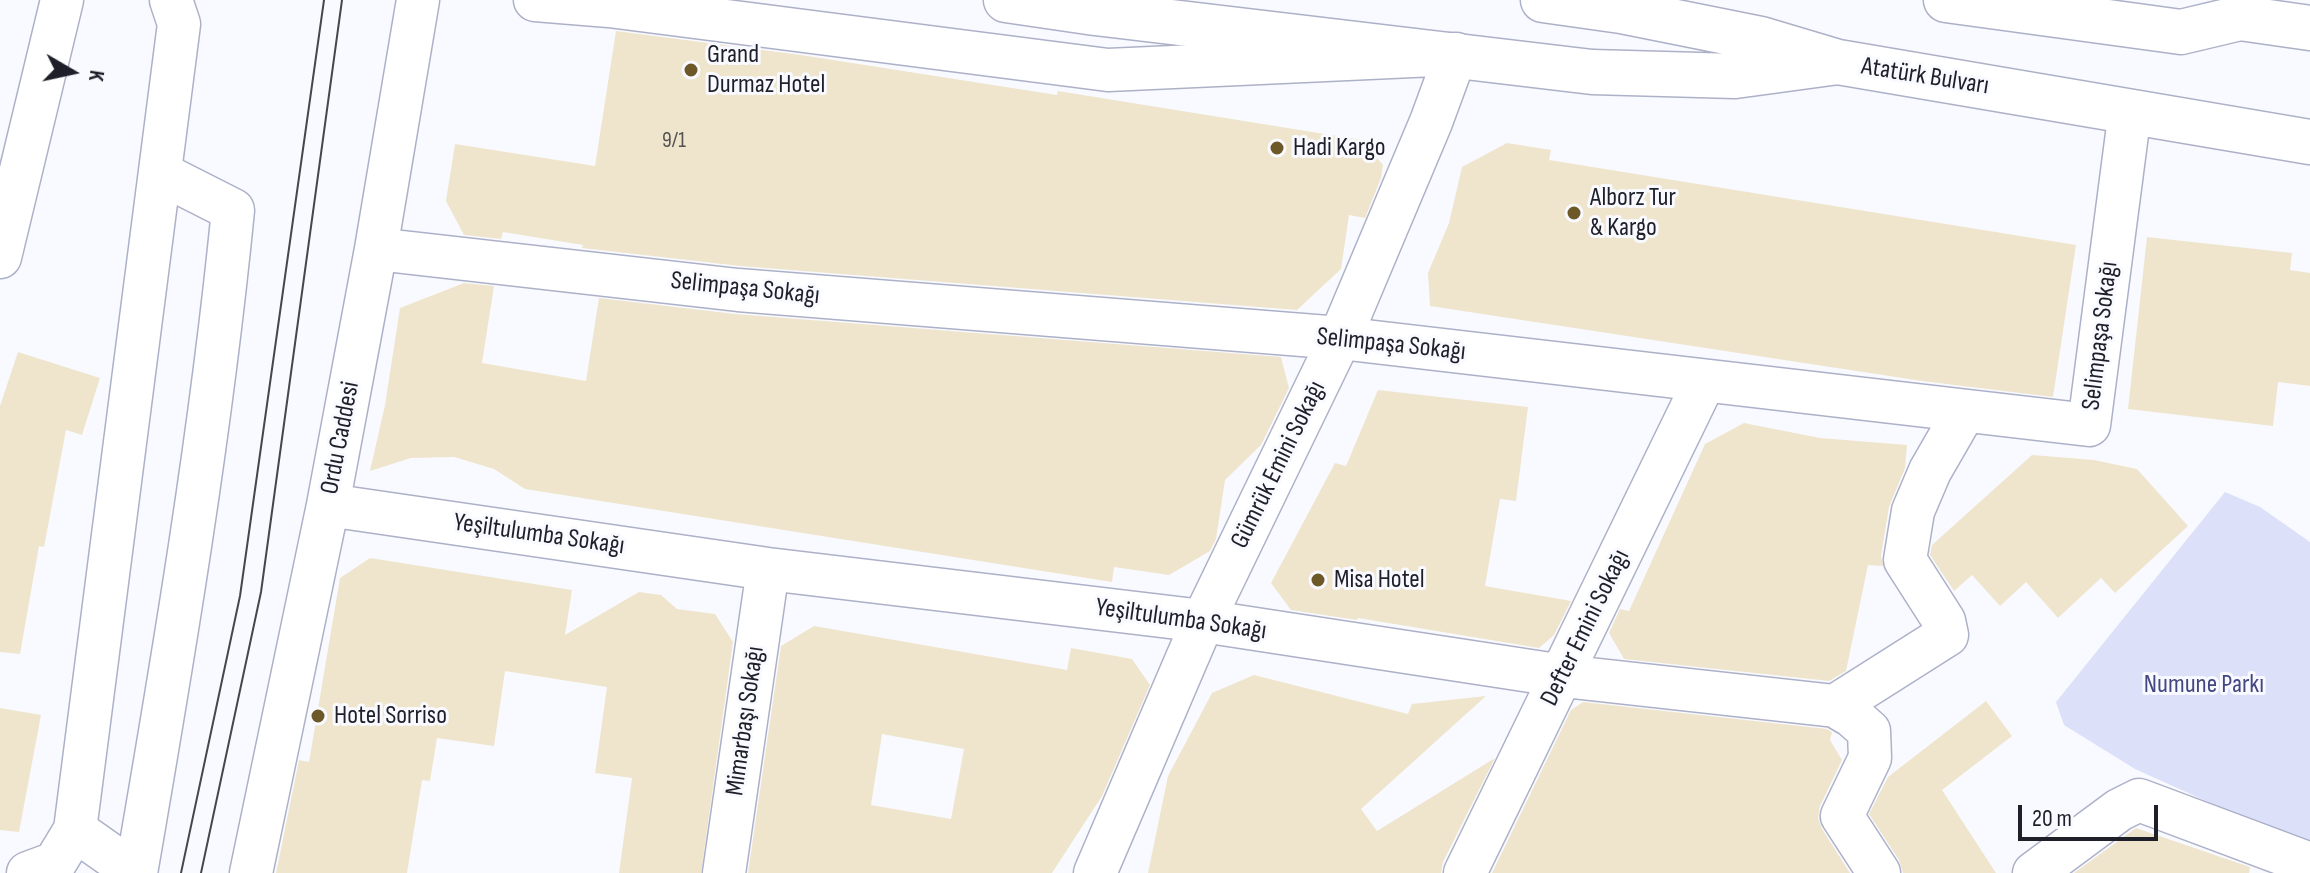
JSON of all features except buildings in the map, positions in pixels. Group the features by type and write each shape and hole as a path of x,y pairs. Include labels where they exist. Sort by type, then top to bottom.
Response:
{"main road":[{"path":"1006,0 1592,72 1735,76 1838,62"},
{"name":"Atatürk Bulvarı","path":"1543,0 1621,11 1748,36 1838,62 2310,142"},
{"path":"1946,0 2181,32 2224,9 2310,28"}],"street":[{"path":"0,257 62,0"},
{"path":"28,873 55,863 75,830 179,24 171,0"},
{"name":"Ordu Caddesi","path":"251,873 328,505 418,0"},
{"path":"535,0 609,6 1108,70 1456,54"},
{"name":"Gümrük Emini Sokağı","path":"1095,873 1203,621 1340,338 1431,122 1456,54"},
{"name":"Selimpaşa Sokağı","path":"376,249 738,290 1340,338 2089,425 2130,111"},
{"path":"75,830 136,873 176,641 217,368 233,210 160,173"},
{"name":"Defter Emini Sokağı","path":"1465,873 1704,382"},
{"path":"1835,706 1947,635 1944,621 1905,560 1913,511 1930,471 1964,412"},
{"name":"Yeşiltulumba Sokağı","path":"328,505 768,569 1203,621 1563,676 1835,706 1869,731 1870,758 1842,816 1879,873"},
{"name":"Mimarbaşı Sokağı","path":"724,873 768,569"},
{"path":"2034,873 2119,810 2139,800 2310,864"},
{"path":"0,872 13,873"}],"green space":[{"name":"Numune Parkı","path":"2225,492 2260,507 2310,542 2310,848 2135,769 2064,725 2056,702"}],"tram line":[{"path":"181,873 240,596 324,0"},
{"path":"201,873 261,592 342,0"}],"place":[{"name":"Grand Durmaz Hotel","path":"691,70"},
{"name":"Hadi Kargo","path":"1277,148"},
{"name":"Alborz Tur & Kargo","path":"1574,213"},
{"name":"Misa Hotel","path":"1318,580"},
{"name":"Hotel Sorriso","path":"318,716"}]}
